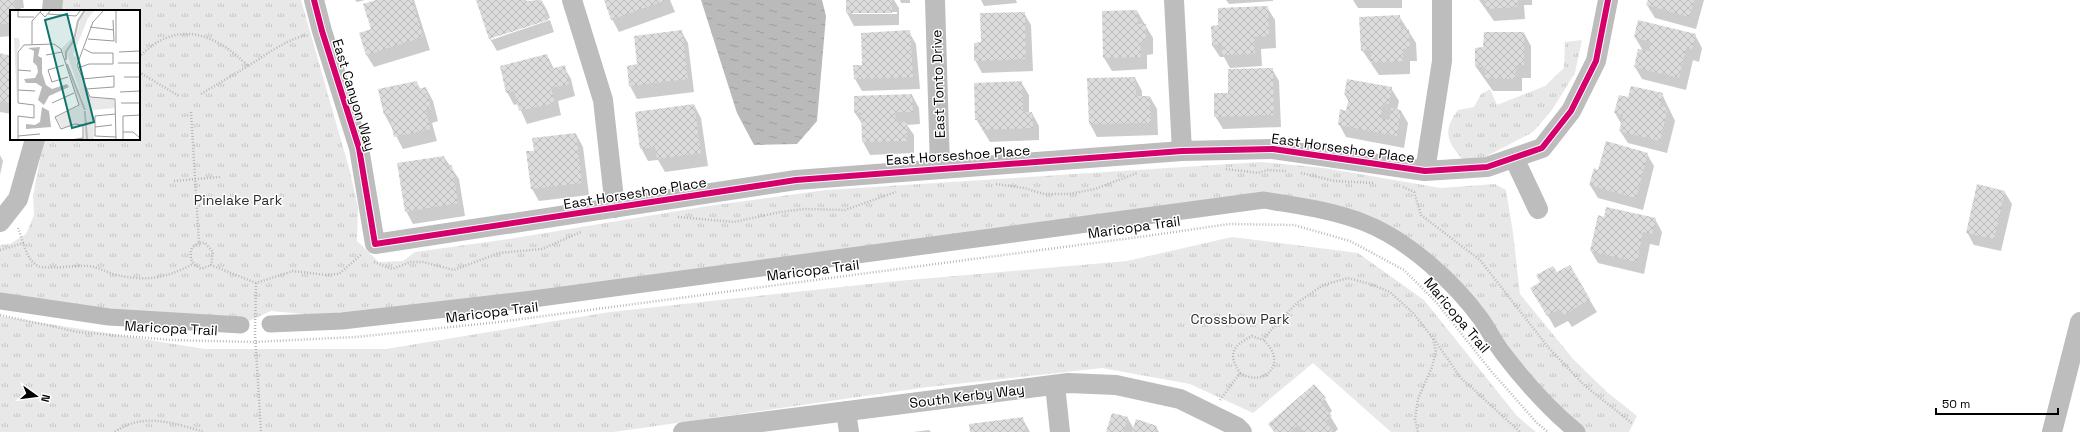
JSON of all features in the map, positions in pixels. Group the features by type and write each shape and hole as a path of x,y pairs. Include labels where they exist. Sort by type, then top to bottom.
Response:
{"street":[{"path":"52,10 53,0"},
{"name":"East Canyon Way","path":"314,0 322,31 359,148 369,254"},
{"name":"East Horseshoe Place","path":"572,0 602,100 616,208"},
{"name":"East Tonto Drive","path":"935,0 940,168"},
{"path":"1174,0 1182,150"},
{"path":"1425,171 1442,61 1442,0"},
{"name":"East Horseshoe Place","path":"369,254 616,208 796,180 940,168 1182,150 1272,149 1425,171 1487,167 1542,148 1571,111 1596,61 1608,0"},
{"path":"5,215 18,199 34,140"},
{"path":"1514,158 1538,209"},
{"path":"2052,432 2080,322"},
{"name":"South Kerby Way","path":"683,432 1068,383 1116,384 1180,399 1237,427 1242,432"},
{"path":"1055,385 1060,432"},
{"path":"846,411 849,432"}],"path":[{"path":"201,94 293,39 322,31"},
{"path":"140,56 151,46 162,40 178,34 197,34 214,40 234,52 248,66"},
{"path":"140,73 179,96"},
{"path":"191,112 199,243"},
{"path":"1223,169 1258,173 1268,170 1293,172"},
{"path":"995,184 1024,188 1044,194 1069,194 1095,189 1138,172"},
{"path":"1299,172 1335,181 1376,184"},
{"path":"174,181 220,178"},
{"path":"1397,186 1414,192 1421,215 1480,260 1548,347 1584,385 1633,424"},
{"path":"675,217 734,222 804,209 845,210 900,190"},
{"path":"5,215 24,243 29,257 38,266 92,266 113,274 136,279 161,278 193,264"},
{"path":"211,265 213,252 205,243 199,243 192,247 190,256 193,264 201,269 211,265 256,282 293,271 326,275 339,274 369,254 392,269 411,262 423,262 454,270 499,253 542,249 586,230"},
{"path":"0,250 24,243"},
{"path":"1264,340 1276,324 1297,303 1323,285 1348,278 1370,284 1390,292 1413,313 1433,338 1460,377 1520,432"},
{"path":"256,282 255,342 261,432 258,432"},
{"path":"1252,336 1264,340 1271,346 1275,357 1272,368 1265,376 1256,379 1248,378 1240,373 1232,362 1234,351 1240,343 1252,336"},
{"path":"1418,432 1415,419 1418,399 1432,367 1436,352 1433,338"},
{"path":"1210,414 1240,373"},
{"path":"115,432 130,422 146,420 188,427 204,432"}],"green space":[{"name":"Pinelake Park","path":"62,0 301,0 349,168 358,207 357,241 379,262 403,261 415,252 509,239 708,206 826,190 1261,162 1324,168 1441,188 1495,184 1506,190 1513,233 1520,294 1574,360 1607,392 1637,416 1629,432 1581,432 1557,412 1537,389 1474,305 1425,257 1382,228 1336,210 1302,203 1267,199 1209,204 483,301 336,317 271,311 249,321 210,320 100,312 0,297 0,245 10,244 26,234 34,215 33,196 44,140 140,140 140,10 62,10"},
{"path":"1582,40 1575,73 1552,110 1533,132 1485,157 1463,160 1453,148 1448,136 1450,124 1458,110 1474,107 1481,94 1490,89 1497,105 1545,86 1564,68 1565,42"},
{"name":"Crossbow Park","path":"1232,237 1358,253 1424,300 1517,416 1536,432 1391,432 1313,363 1253,413 1190,384 1102,368 928,387 614,432 0,432 0,316 205,349 386,349 610,312 897,281 1127,261"}],"water":[{"path":"701,0 822,0 826,16 817,121 797,144 754,145 737,113"}],"building":[{"path":"0,0 14,0 15,10 10,10 10,23 0,24"},
{"path":"376,0 412,0 423,37 366,55 359,33 371,29 363,4"},
{"path":"476,0 541,0 548,20 489,39"},
{"path":"604,0 666,0 611,20"},
{"path":"846,0 892,0 892,13 846,13"},
{"path":"1485,0 1518,0 1518,7 1486,9"},
{"path":"1648,0 1694,0 1689,17 1646,5"},
{"path":"1268,6 1269,36 1254,37 1255,54 1222,55 1222,44 1212,45 1211,26 1218,25 1218,8"},
{"path":"1137,10 1138,24 1146,24 1146,42 1140,42 1141,57 1103,58 1102,11"},
{"path":"1025,12 1026,59 974,61 974,43 981,42 980,13"},
{"path":"1400,15 1401,29 1409,29 1410,48 1403,49 1403,61 1371,63 1371,50 1361,51 1359,17"},
{"path":"1638,20 1696,34 1692,49 1686,48 1679,78 1634,67 1638,49 1649,51 1651,42 1634,37"},
{"path":"682,30 688,79 629,86 627,66 637,64 634,36"},
{"path":"910,30 913,77 854,79 853,65 862,65 861,33"},
{"path":"1484,32 1524,32 1524,65 1516,65 1515,79 1485,78 1485,67 1475,67 1475,48 1483,47"},
{"path":"0,53 10,56 10,97 9,103 0,101"},
{"path":"547,54 551,69 565,65 569,84 551,88 555,103 519,111 514,91 506,93 500,66"},
{"path":"1273,68 1274,115 1214,117 1214,93 1228,93 1228,69"},
{"path":"1135,77 1136,96 1150,96 1151,123 1089,124 1087,78"},
{"path":"1347,79 1392,87 1389,104 1383,103 1380,118 1389,120 1391,108 1401,110 1397,136 1338,125 1340,109 1346,111 1349,96 1344,95"},
{"path":"417,81 419,89 426,87 431,109 426,110 430,129 394,137 389,114 384,115 378,89"},
{"path":"1022,81 1023,112 1032,112 1033,128 982,130 981,119 975,120 974,83"},
{"path":"1631,86 1663,93 1660,106 1668,108 1660,141 1619,131 1623,115 1614,113 1619,95 1628,97"},
{"path":"912,94 913,112 895,112 896,122 907,122 907,141 862,142 861,112 854,113 854,96"},
{"path":"694,104 701,153 657,159 655,147 640,149 635,112"},
{"path":"576,133 582,183 531,189 526,151 534,151 532,138"},
{"path":"1606,141 1648,153 1636,198 1589,185 1594,168 1598,170"},
{"path":"444,156 446,166 452,165 458,203 405,212 397,163"},
{"path":"1977,184 2005,191 1994,239 1966,233"},
{"path":"1606,207 1656,218 1652,234 1643,232 1637,262 1590,251 1598,215 1604,217"},
{"path":"1570,265 1590,299 1564,315 1560,309 1547,316 1530,288 1540,282 1536,275 1553,266 1557,272"},
{"path":"1314,384 1326,398 1321,403 1332,416 1325,422 1333,430 1331,432 1304,432 1298,425 1290,432 1275,432 1268,424"},
{"path":"1112,413 1128,417 1123,432 1106,432"},
{"path":"1023,417 1026,432 970,432 969,424"},
{"path":"1136,419 1157,426 1155,432 1132,432"}],"waterway":[{"path":"270,324 342,321 533,299 1264,200 1315,209 1365,223 1381,230 1413,251 1458,291 1481,319 1499,348 1519,374 1537,394 1577,432"},
{"path":"0,301 109,317 241,325"}],"cycle path":[{"path":"314,0 322,31 359,148 375,244 796,180 1182,151 1273,149 1425,171 1487,167 1542,148 1571,111 1596,61 1608,0"}]}
